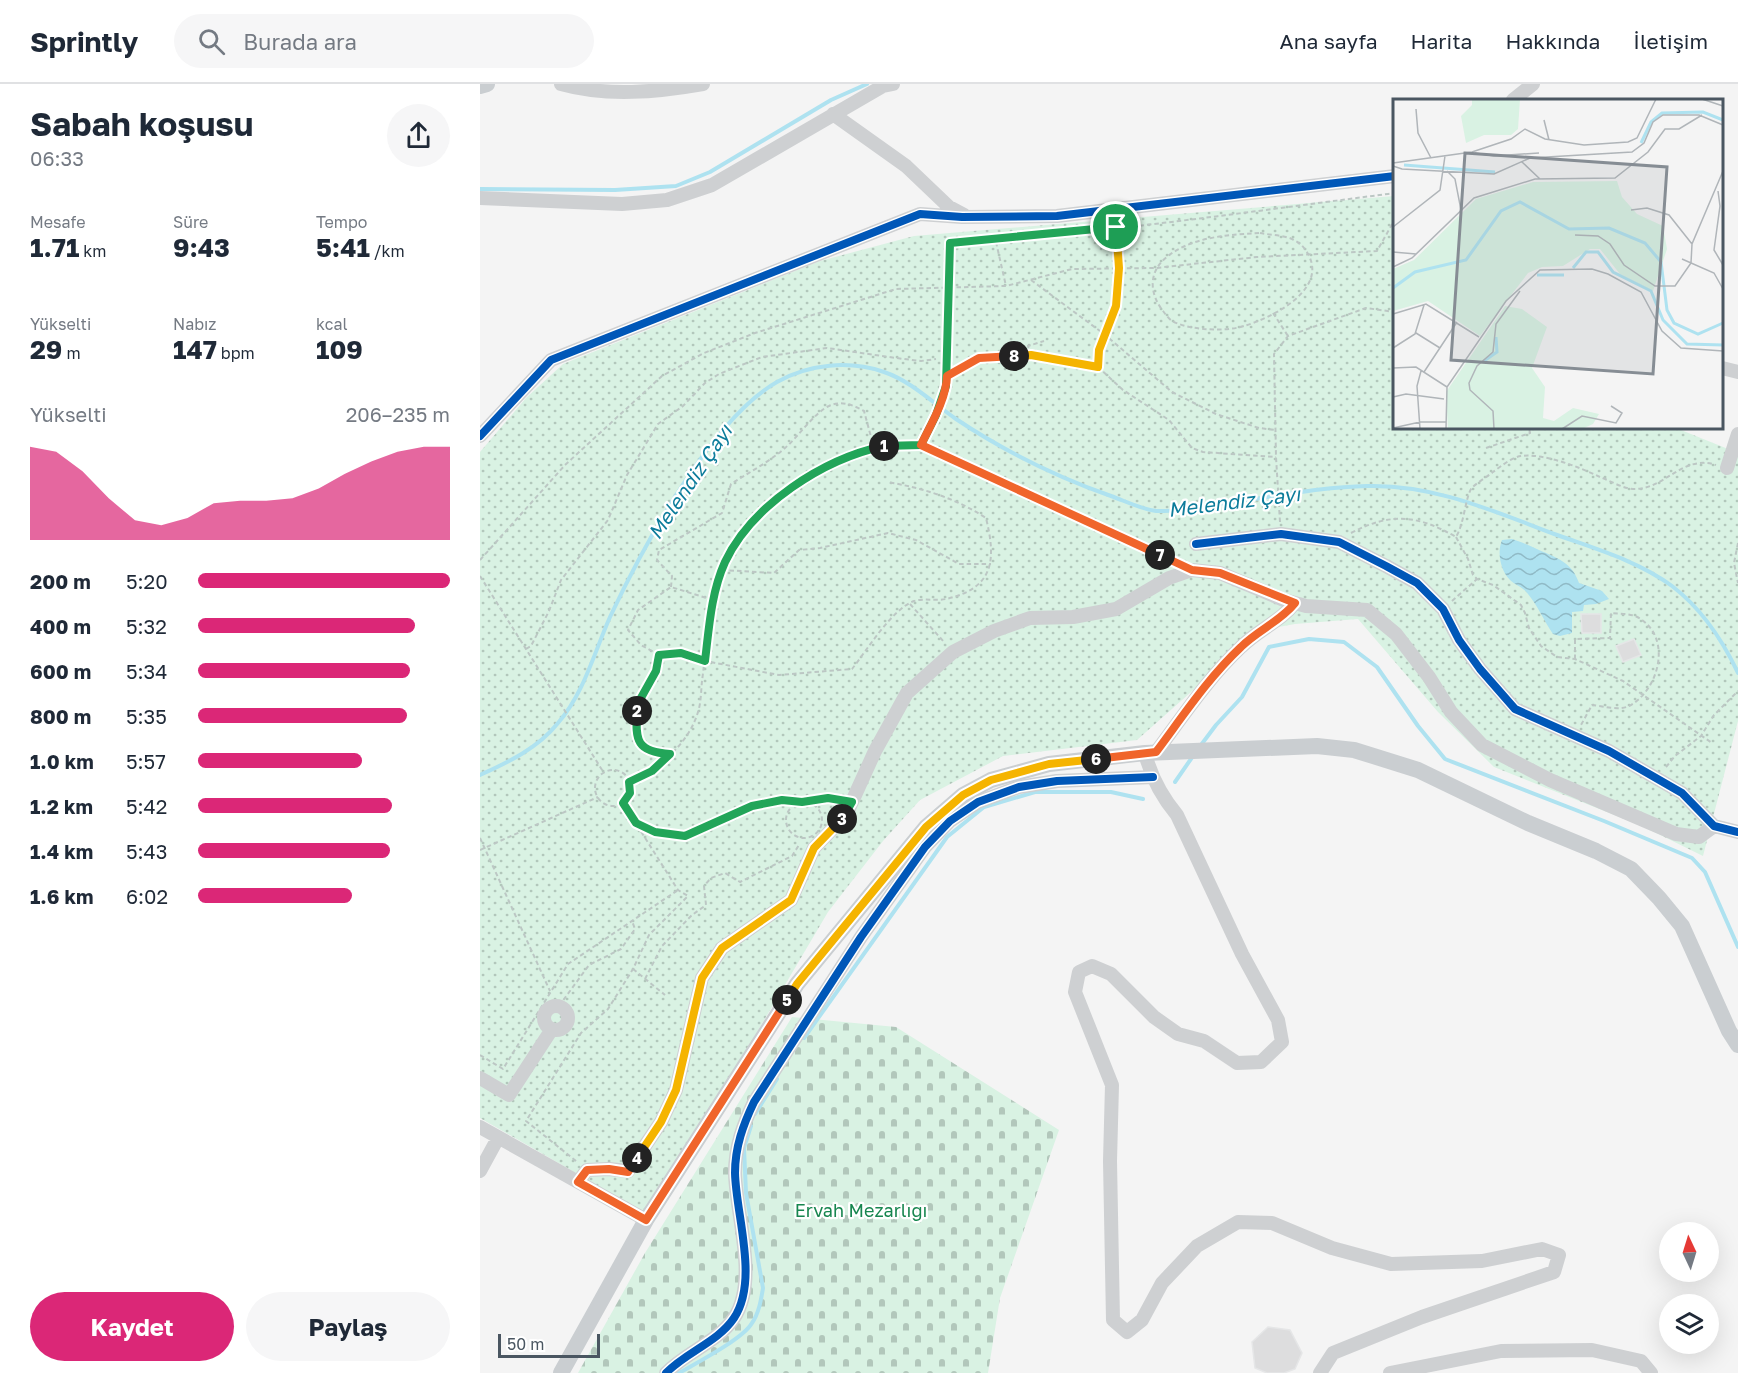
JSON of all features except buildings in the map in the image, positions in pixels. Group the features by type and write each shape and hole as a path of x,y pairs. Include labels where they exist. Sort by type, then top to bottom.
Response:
{"main road":[{"path":"480,86 487,84"},
{"path":"561,1373 646,1220 797,984 926,827 963,795 991,780 1049,764 1151,753 1317,746 1354,750 1418,770 1631,869 1682,926 1729,1031 1738,1045"}],"street":[{"path":"561,84 583,90 657,92 704,84"},
{"path":"480,198 622,204 667,200 712,185 883,86 893,84"},
{"path":"1514,99 1533,84"},
{"path":"833,114 906,166 950,207 967,217"},
{"path":"480,436 551,360 920,214 967,217 1057,216 1393,176"},
{"path":"1723,368 1738,372"},
{"path":"1727,468 1738,434"},
{"path":"1196,544 1281,534 1339,542 1417,583 1443,609 1459,640 1480,669 1515,709 1609,751 1682,793 1714,826 1738,832"},
{"path":"578,1182 587,1170 609,1169 628,1172 661,1122 676,1090 702,978 722,948 791,900 814,848 846,815 907,693 953,652 994,631 1030,618 1073,617 1116,609 1169,578 1192,570 1220,573 1305,606 1367,610 1396,634 1429,677 1451,712 1482,745 1550,780 1676,834 1698,837 1714,826"},
{"path":"1295,603 1286,614 1257,633 1230,657 1151,753 1153,777 1163,799 1177,815 1242,954 1278,1020 1282,1042 1261,1062 1237,1063 1204,1041 1178,1034 1154,1017 1111,974 1092,966 1078,972 1075,992 1112,1085 1110,1161 1113,1320 1127,1332 1142,1320 1162,1283 1197,1246 1238,1222 1272,1223 1332,1248 1391,1264 1482,1261 1542,1249 1559,1255 1554,1272 1422,1317 1333,1353 1320,1373"},
{"path":"666,1373 729,1325 743,1299 746,1278 736,1188 736,1159 741,1131 750,1109 861,937 925,847 950,821 965,810 1005,791 1057,781 1153,777"},
{"path":"480,1078 509,1095 552,1029 546,1024 544,1017 548,1010 559,1006"},
{"path":"480,1127 646,1220"},
{"path":"480,1171 498,1138"},
{"path":"1390,1373 1501,1351 1592,1350 1641,1361 1652,1373"}],"path":[{"path":"921,445 936,415 946,386 950,243 1116,227 1393,194"},
{"path":"480,560 566,465 662,376 704,353 755,333 896,289 950,289 1006,285 1072,270 1156,268 1257,257 1377,251 1393,223"},
{"path":"1098,367 1099,350 1116,306 1119,268 1116,227"},
{"path":"1260,233 1291,238 1306,248 1312,264 1311,279 1296,300 1245,326 1225,330 1190,327 1171,321 1158,305 1153,293 1152,278 1156,268 1168,256 1190,244 1221,236 1260,233"},
{"path":"996,240 1006,285"},
{"path":"1031,280 1104,334 1172,392 1216,414 1259,428 1275,430"},
{"path":"1280,524 1274,354 1288,336 1366,308 1393,312"},
{"path":"1274,313 1288,336"},
{"path":"1031,355 1028,346 1044,341"},
{"path":"526,649 531,646 549,611 561,580 608,520 627,475 658,424 682,406 705,383 719,374 762,357 827,348 896,358 936,359"},
{"path":"947,376 979,358 1031,355 1098,367 1123,390 1169,420 1192,448 1203,452 1276,458"},
{"path":"874,448 864,411 847,402 829,406 783,450 730,484 722,513 659,550 657,560 672,576 671,587 638,610 628,630 641,645 659,655 681,653 705,661 779,675 852,669 898,611 914,601 946,599 966,592 982,580 991,564 992,543 986,518 968,506 943,496 912,486 887,482"},
{"path":"1486,448 1530,433 1529,429"},
{"path":"629,782 652,771 683,742 698,713 713,601 722,570 746,531 774,501 808,476 862,451 888,446 921,445 1192,570"},
{"path":"1456,537 1472,489 1518,456 1535,456 1565,464 1626,488 1636,489 1656,483 1674,471 1696,463 1711,463 1727,468"},
{"path":"1343,544 1347,535 1364,526 1383,520 1403,518 1425,521 1456,537 1473,575 1493,585 1521,605 1529,628 1541,646 1557,657 1575,659 1623,681 1691,726 1712,743"},
{"path":"722,570 774,573 799,550 888,534 916,540 959,564 991,564"},
{"path":"1738,543 1734,564 1738,583"},
{"path":"480,576 604,773"},
{"path":"1443,609 1477,579"},
{"path":"671,587 713,601"},
{"path":"910,604 953,652"},
{"path":"1575,659 1575,639 1610,638 1611,613 1631,615 1642,620 1657,641 1659,658 1658,672 1643,694 1628,707 1613,708 1592,705 1576,736"},
{"path":"659,655 656,671 637,705 636,728 639,743 645,750 655,754 670,754"},
{"path":"1656,778 1675,756 1701,736 1714,715 1738,691"},
{"path":"616,771 626,776 630,793 623,803 606,805 598,797 597,781 604,773 616,771"},
{"path":"480,850 598,797"},
{"path":"636,823 655,832 685,836 752,806 782,800 802,802 813,804 818,808 822,819 819,830 810,837 804,838 792,834 786,823 788,811 792,806 802,802 828,798 852,802"},
{"path":"587,1170 526,1121 581,1033 608,1009 650,936 688,896 678,890 623,803"},
{"path":"480,838 550,992"},
{"path":"645,979 662,946 692,915 706,905 704,886 711,878 725,873 740,882 792,856 804,838"},
{"path":"480,1055 503,1069 568,964 678,890"},
{"path":"559,1006 589,965 621,949 635,929 632,921"},
{"path":"633,969 665,995"}],"green space":[{"path":"1393,196 1393,429 1678,429 1738,453 1738,721 1703,856 1642,826 1494,767 1438,712 1358,619 1295,624 1261,630 1137,740 1003,756 920,800 883,841 828,912 649,1215 480,1118 480,452 526,398 563,364 820,261 914,236"},
{"name":"Ervah Mezarlığı","path":"792,1017 896,1027 1059,1130 1000,1298 988,1373 578,1373 645,1253"}],"water":[{"path":"1512,539 1568,565 1579,583 1602,591 1609,599 1596,604 1584,605 1583,611 1572,612 1572,633 1560,636 1553,634 1528,594 1510,580 1504,571 1500,561 1500,545 1502,540"}],"waterway":[{"path":"480,189 615,190 676,186 710,172 831,100 867,84"},
{"name":"Melendiz Çayı","path":"480,775 532,747 550,732 567,711 582,686 610,617 640,557 681,488 728,425 752,400 777,382 802,371 829,366 871,368 894,376 974,431 1031,462 1150,510 1179,510 1312,491 1367,486 1417,490 1488,509 1616,556 1659,577 1683,595 1702,615 1725,648 1738,673"},
{"path":"1201,745 1242,697 1269,647 1309,639 1344,642 1377,667 1418,726 1445,759 1692,858 1705,872 1738,947"},
{"path":"1175,782 1193,756"},
{"path":"804,1038 947,837 984,807 1035,792 1111,792 1143,799"},
{"path":"755,1114 777,1079"},
{"path":"679,1373 739,1336 752,1323 759,1306 763,1288 746,1193 744,1148 751,1126"}],"cycle path":[{"path":"480,436 551,360 920,214 962,217 1057,216 1393,176"},
{"path":"1196,544 1281,534 1339,542 1386,566 1417,583 1443,609 1459,640 1480,669 1515,709 1609,751 1682,793 1714,826 1738,832"},
{"path":"666,1373 719,1334 734,1318 741,1303 746,1267 736,1190 735,1163 740,1136 754,1102 861,937 925,847 950,821 978,802 1019,787 1057,781 1153,777"}],"route":[{"path":"1116,227 950,243 946,386 936,415 921,445 888,446 862,451 808,476 774,501 746,531 726,562 715,590 705,661 681,653 659,655 656,671 637,705 636,728 639,743 645,750 655,754 670,754 652,771 629,782 630,793 623,803 636,823 655,832 671,836 685,836 752,806 782,800 802,802 828,798 852,802 846,815 814,848 791,900 722,948 702,978 676,1090 661,1122 628,1172 609,1169 587,1170 578,1182 646,1220 797,984 926,827 963,795 991,780 1049,764 1156,752 1190,705 1230,657 1257,633 1286,614 1295,603 1220,573 1192,570 921,445 936,415 946,386 947,376 979,358 1031,355 1098,367 1099,350 1116,306 1119,268 1116,227"}]}
